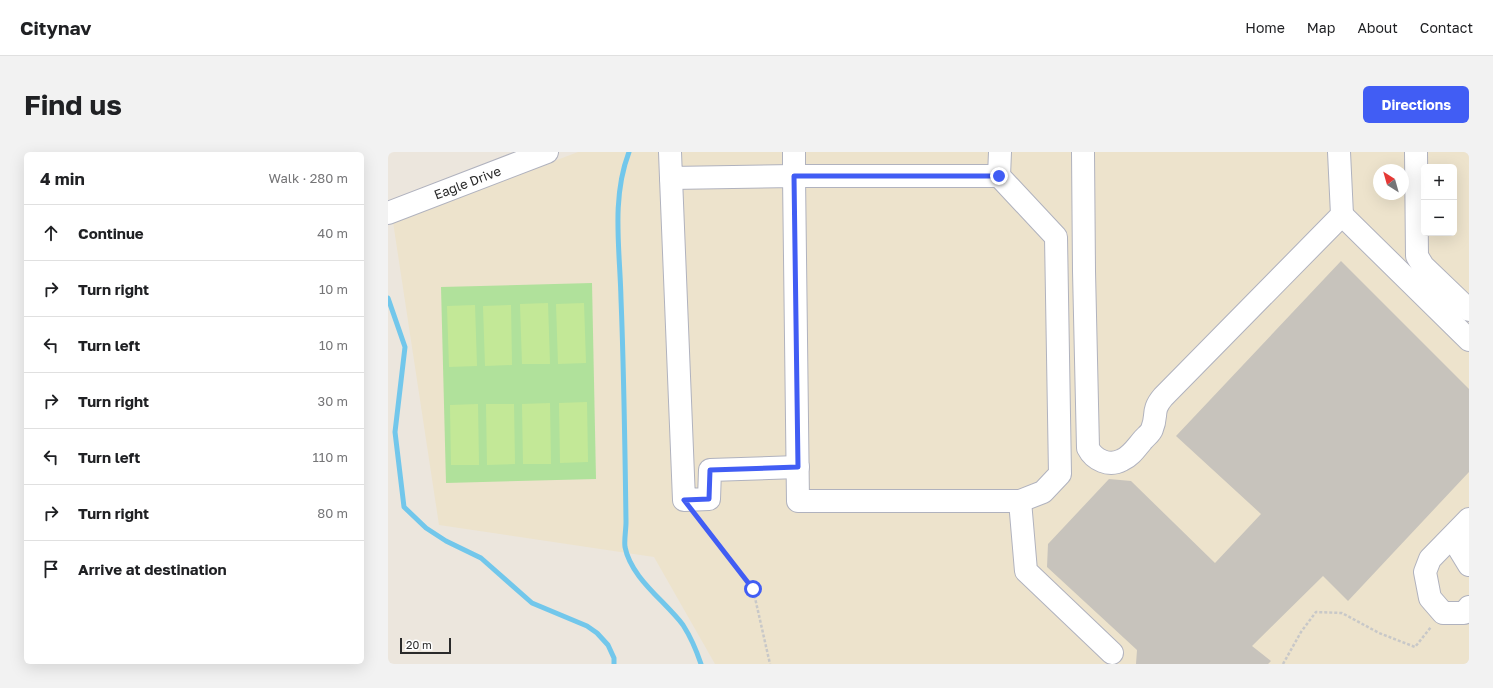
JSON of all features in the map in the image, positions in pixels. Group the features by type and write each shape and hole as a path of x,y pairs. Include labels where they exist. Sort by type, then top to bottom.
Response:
{"street":[{"name":"Eagle Drive","path":"388,213 547,152"},
{"path":"670,152 684,500 709,499 710,470 798,467"},
{"path":"794,152 798,501 1020,501 1043,492 1060,474 1056,237 999,176 1000,152"},
{"path":"1083,152 1088,448 1100,461 1114,463 1122,461 1130,455 1152,429 1155,407 1163,397 1342,215"},
{"path":"1339,152 1342,215 1469,340"},
{"path":"1416,152 1418,261 1469,310"},
{"path":"671,178 794,176 999,176"},
{"path":"1020,501 1026,571 1112,653"},
{"path":"1464,525 1458,547 1469,565"},
{"path":"1464,525 1430,559 1425,572 1430,598 1443,614 1464,613 1469,607"}],"path":[{"path":"684,500 753,589 770,664"},
{"path":"1283,664 1301,632 1316,612 1342,613 1379,633 1415,646 1443,614"}],"shaded area":[{"path":"578,152 1469,152 1469,664 715,664 654,557 439,525 393,222"}],"green space":[{"path":"592,283 596,479 446,483 441,287"},
{"path":"548,303 550,364 522,364 520,304"},
{"path":"584,303 586,363 558,364 556,304"},
{"path":"475,305 477,366 449,367 447,306"},
{"path":"511,305 512,365 485,366 483,306"},
{"path":"587,402 588,462 560,463 559,403"},
{"path":"550,403 551,464 523,464 522,404"},
{"path":"478,404 479,465 451,465 450,405"},
{"path":"486,404 514,404 515,464 487,465"}],"building":[{"path":"1341,261 1469,389 1469,472 1348,601 1323,576 1252,646 1271,661 1268,664 1136,664 1137,650 1047,567 1048,544 1109,479 1131,481 1215,563 1261,514 1176,436"}],"waterway":[{"path":"629,152 623,170 618,206 624,383 625,547 628,558 641,579 683,625 701,664"},
{"path":"388,298 405,347 395,432 404,507 426,528 446,541 481,558 532,603 587,626 597,633 608,645 614,658 614,664"}],"route":[{"path":"753,589 684,500 709,499 710,470 798,467 794,176 999,176"}]}
